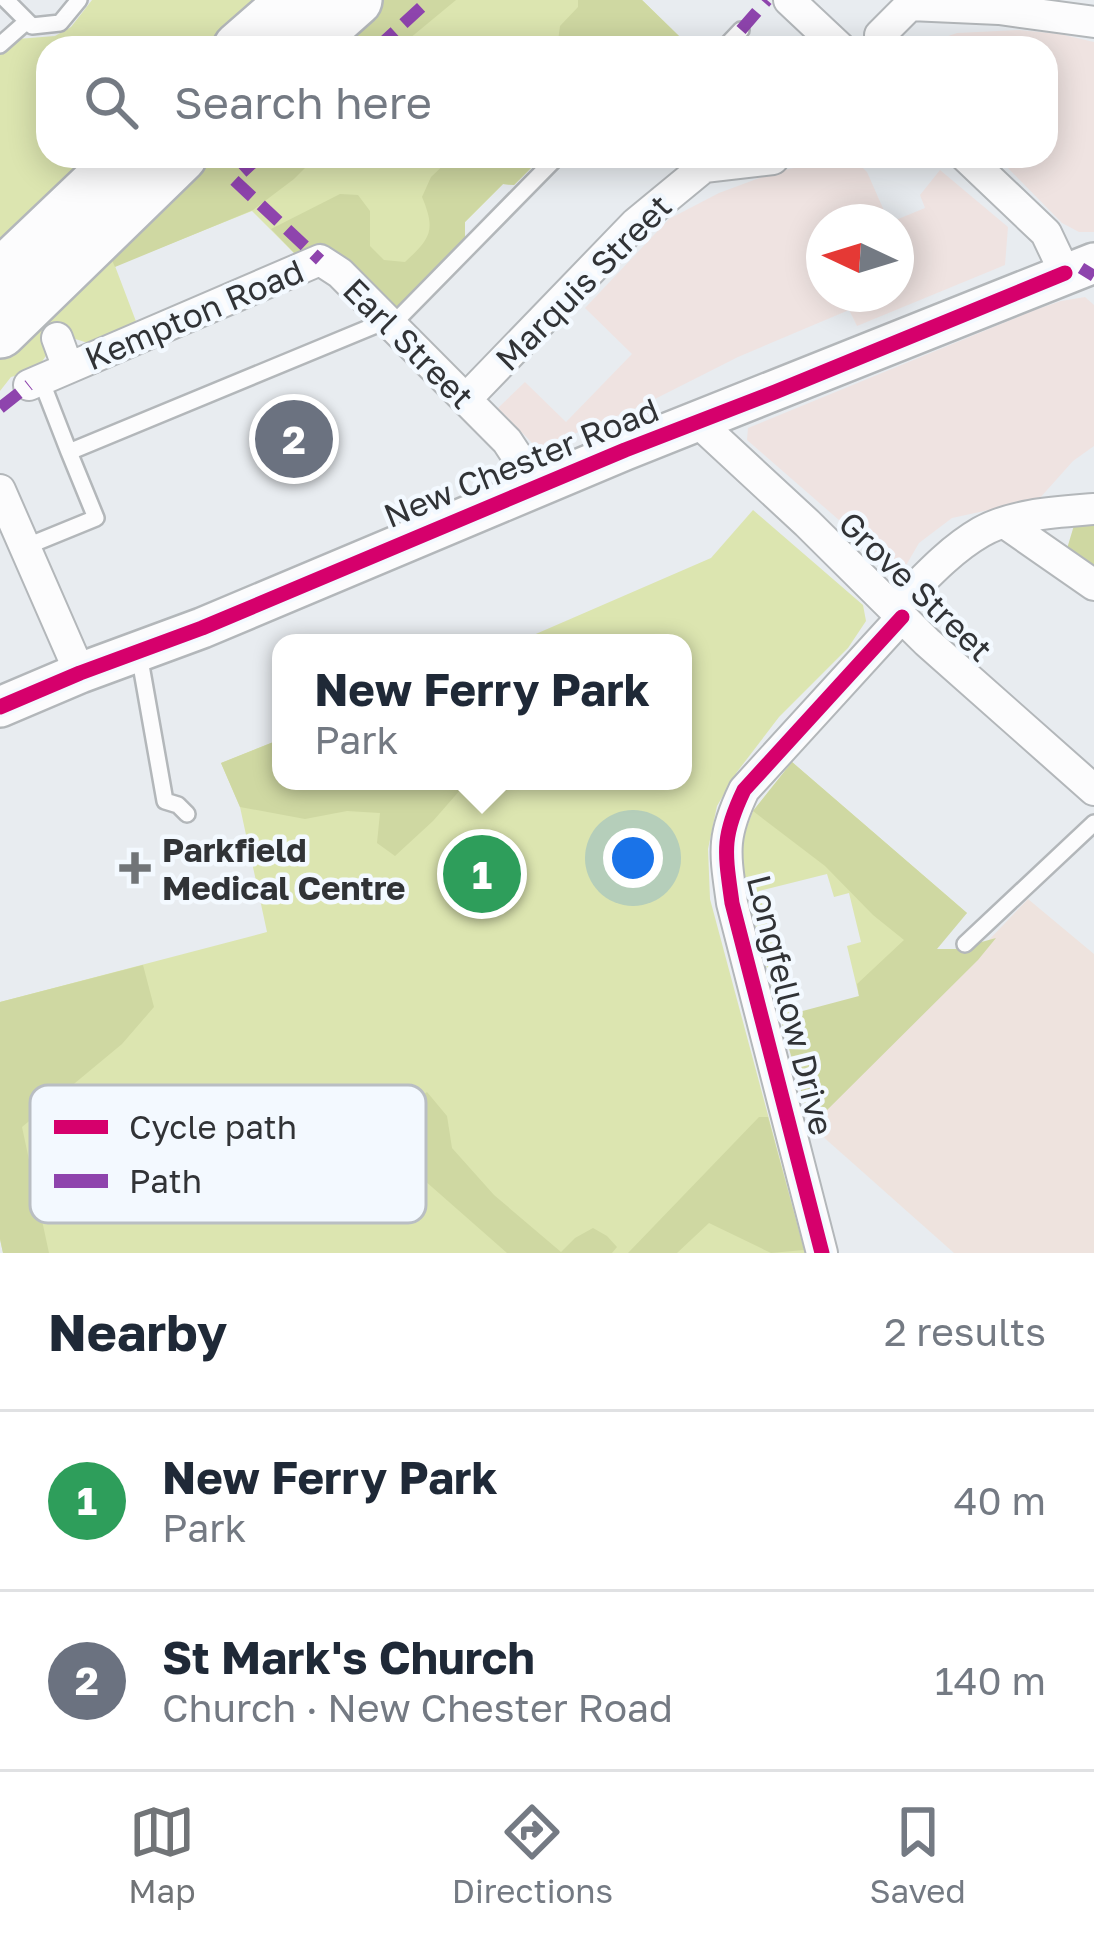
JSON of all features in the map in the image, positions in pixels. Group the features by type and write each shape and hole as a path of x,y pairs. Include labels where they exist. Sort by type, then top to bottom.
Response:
{"highway":[{"path":"253,36 294,0"},
{"path":"316,36 356,0"},
{"path":"0,276 112,168"},
{"path":"0,332 169,168"}],"main road":[{"name":"New Chester Road","path":"0,707 1083,270"}],"street":[{"path":"789,0 827,36"},
{"path":"880,35 913,3 1029,11 1094,22"},
{"name":"Marquis Street","path":"466,399 692,168"},
{"path":"978,168 1083,270"},
{"name":"Earl Street","path":"320,260 340,273 507,441 538,488"},
{"name":"Kempton Road","path":"46,378 320,260"},
{"name":"Kempton Road","path":"46,378 57,338"},
{"name":"Grove Street","path":"699,422 898,613 1094,790"},
{"path":"0,490 80,673"},
{"name":"Longfellow Drive","path":"822,1253 732,903 725,853 728,823 744,790 953,552 984,530 1025,518 1094,509"},
{"path":"1005,524 1094,585"}],"lane":[{"path":"6,0 32,26 60,23 79,0"},
{"path":"0,46 26,22"},
{"path":"735,36 741,30"},
{"path":"69,452 390,323 546,168"},
{"path":"25,547 96,518 46,378"},
{"path":"139,651 165,802 187,814"},
{"path":"965,944 1094,823"}],"shaded area":[{"path":"1019,30 1060,34 1094,42 1094,232 1079,232 1062,223 1008,168 1058,168 1058,36 948,36"},
{"path":"794,168 863,168 867,172 881,204 806,204 806,312 844,312 538,449 498,408 525,382 566,422 632,354 585,308 669,219 719,193"},
{"path":"940,170 1008,227 1005,265 914,303 914,213 925,208 920,195"},
{"path":"1085,297 1094,305 1094,446 1073,461 1039,499 952,518 919,543 901,574 747,440 748,428 1035,310"},
{"path":"850,312 891,312 857,326"},
{"path":"1028,899 1094,954 1094,1253 954,1253 811,1126"}],"green space":[{"path":"92,0 279,0 240,36 55,36 71,27"},
{"path":"378,0 642,0 679,36 338,36"},
{"path":"378,0 456,0 412,36 338,36"},
{"path":"578,0 642,0 679,36 559,36 560,26 578,7"},
{"path":"36,38 36,168 97,168 0,257 0,53 17,39"},
{"path":"195,168 531,168 514,185 503,184 465,222 465,240 394,310 342,255 325,251 297,256 252,211 115,266 137,324 88,343 69,337 36,370 11,377 0,391 0,350"},
{"path":"195,168 305,168 253,210 115,267 107,249"},
{"path":"440,168 531,168 514,185 503,184 465,222 465,240 394,310 342,255 325,251 297,256 271,229 340,194 358,195 370,211 370,246 384,260 405,262 428,233 422,197"},
{"path":"753,510 863,605 866,621 848,648 779,717 737,772 717,806 708,849 710,899 805,1253 3,1253 0,1002 267,932 240,807 221,763 272,743 272,790 692,790 692,634 536,634 711,558"},
{"path":"1075,522 1094,524 1094,572 1066,552"},
{"path":"272,743 272,790 460,790 395,856 377,843 380,813 347,811 305,819 240,807 221,763"},
{"path":"792,762 967,913 859,996 847,946 861,942 849,893 834,897 827,874 759,891 789,1013 780,1017 741,861 753,811"},
{"path":"792,762 967,913 937,949 996,938 811,1126 780,1017 859,996 857,984 904,940 825,866 753,811"},
{"path":"143,965 154,1007 122,1044 73,1085 30,1085 30,1120 22,1127 30,1164 30,1223 43,1223 49,1253 3,1253 0,1239 0,1002"},
{"path":"426,1093 447,1116 452,1148 494,1195 561,1252 593,1228 617,1247 612,1253 507,1253 426,1182"},
{"path":"759,1117 768,1117 804,1250 771,1253 709,1223 677,1253 628,1253"}],"marked path":[{"path":"390,36 429,0"},
{"path":"741,30 767,0"},
{"path":"247,168 234,180 320,260"},
{"path":"1081,268 1094,276"},
{"path":"0,408 29,385"}],"cycle path":[{"path":"0,707 1065,273"},
{"path":"822,1253 732,903 728,833 744,790 902,617"}],"place":[{"name":"St Mark's Church","path":"294,439"},
{"name":"Parkfield Medical Centre","path":"135,868"},
{"name":"New Ferry Park","path":"482,874"}]}
